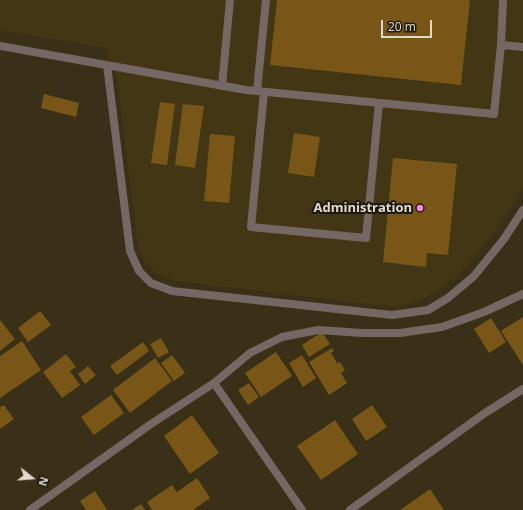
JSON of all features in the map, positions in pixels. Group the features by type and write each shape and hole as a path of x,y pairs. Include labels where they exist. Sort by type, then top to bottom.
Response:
{"street":[{"path":"222,86 230,0"},
{"path":"266,0 251,227 366,238 379,103"},
{"path":"0,46 260,92 494,114 501,45 503,0"},
{"path":"501,45 523,47"},
{"path":"107,65 130,251 139,271 151,283 172,291 392,315 428,310 448,298 474,276 504,239 523,210"},
{"path":"30,510 151,424 214,383 250,353 282,337 318,330 362,333 400,333 442,327 484,312 523,294"},
{"path":"214,383 302,510"},
{"path":"350,510 486,413 523,389"}],"shaded area":[{"path":"0,0 523,0 523,189 495,231 466,268 441,289 422,300 393,307 176,281 156,273 145,261 138,246 116,75 106,48 0,30"}],"building":[{"path":"277,0 470,0 461,85 270,65"},
{"path":"44,94 79,103 76,117 41,108"},
{"path":"160,102 175,104 167,165 151,163"},
{"path":"183,104 204,106 195,168 175,165"},
{"path":"294,133 320,137 314,177 288,173"},
{"path":"210,134 235,136 229,203 204,201"},
{"name":"Administration","path":"393,158 457,164 448,255 427,253 426,267 383,262"},
{"path":"40,311 51,325 28,342 18,328"},
{"path":"523,317 523,365 501,331"},
{"path":"491,318 506,342 489,353 474,329"},
{"path":"0,320 15,339 0,351"},
{"path":"322,332 330,344 309,357 302,345"},
{"path":"161,338 169,352 158,358 150,344"},
{"path":"22,341 41,370 0,398 0,356"},
{"path":"143,342 149,351 117,375 110,366"},
{"path":"332,348 334,351 331,353 337,363 340,362 345,370 341,373 347,383 329,395 309,362"},
{"path":"276,352 292,376 261,397 245,373"},
{"path":"66,354 76,367 70,371 80,385 62,398 43,372"},
{"path":"172,355 185,373 174,381 161,363"},
{"path":"302,355 316,378 303,387 289,363"},
{"path":"155,358 172,381 130,413 113,390"},
{"path":"88,366 96,375 85,384 78,374"},
{"path":"249,383 259,397 248,405 238,390"},
{"path":"111,395 124,413 94,435 81,417"},
{"path":"4,405 14,419 0,429 0,407"},
{"path":"372,405 387,427 366,441 352,419"},
{"path":"192,415 219,453 190,474 164,436"},
{"path":"335,420 358,454 321,480 297,446"},
{"path":"197,478 210,498 193,510 152,510 147,502 172,485 177,492"},
{"path":"430,489 444,510 400,510"},
{"path":"95,491 107,510 86,510 80,501"},
{"path":"141,504 145,510 132,510"}],"place":[{"name":"Administration","path":"420,208"}]}
